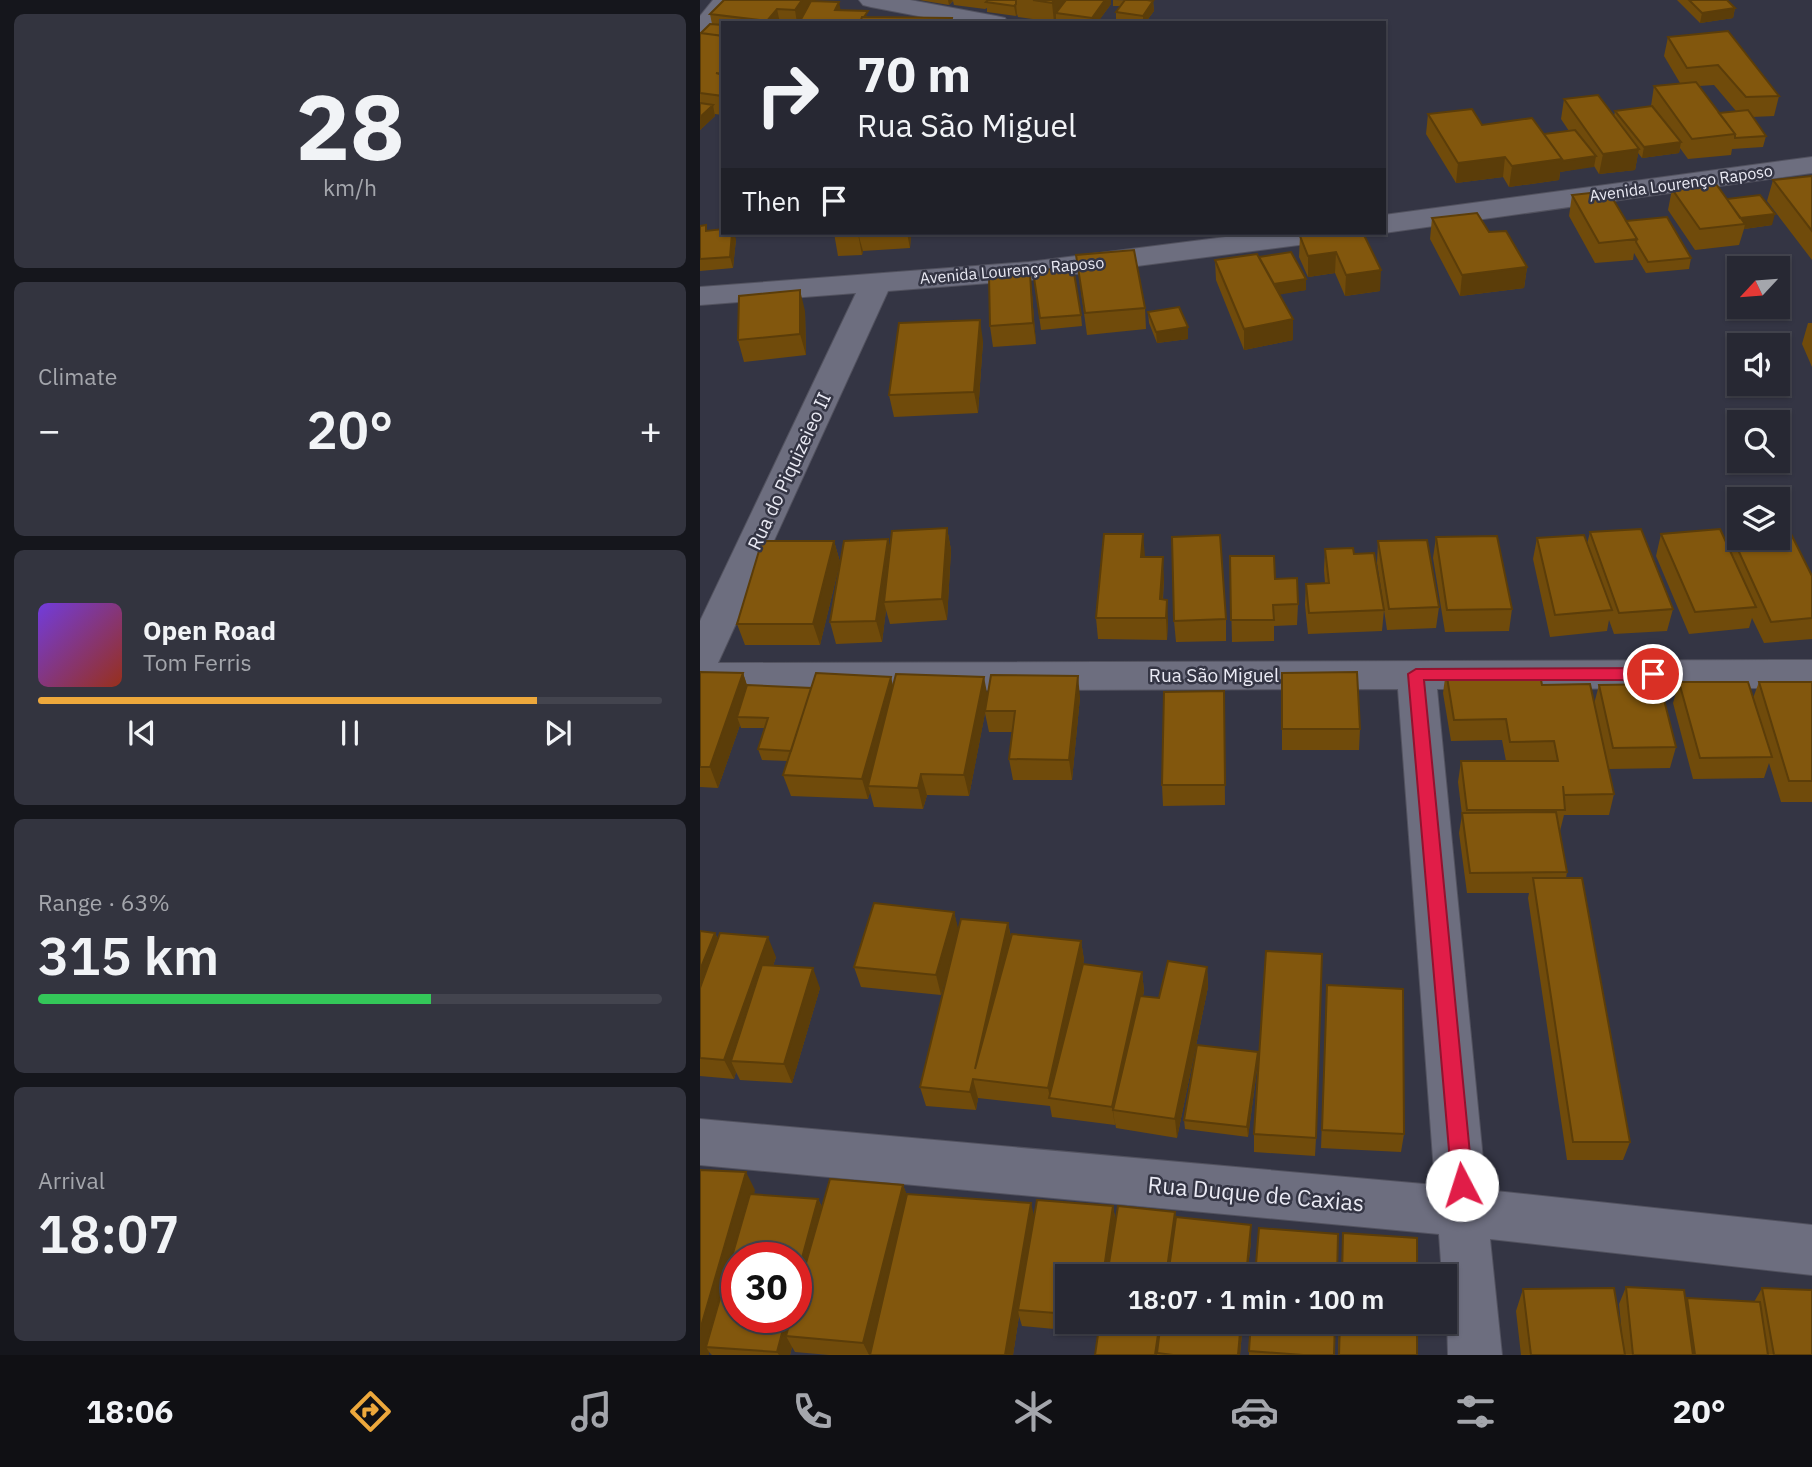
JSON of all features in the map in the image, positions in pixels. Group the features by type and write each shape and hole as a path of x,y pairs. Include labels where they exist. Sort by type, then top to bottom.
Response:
{"street":[{"path":"700,31 726,0"},
{"path":"871,0 985,21"},
{"name":"Avenida Lourenço Raposo","path":"1386,224 1812,165"},
{"name":"Avenida Lourenço Raposo","path":"700,296 1029,271 1307,235"},
{"name":"Rua do Piquizeieo II","path":"700,661 877,281"},
{"path":"1416,674 1465,1212 1475,1355"},
{"name":"Rua São Miguel","path":"700,677 1812,674"},
{"name":"Rua Duque de Caxias","path":"700,1142 1465,1212 1812,1250"}],"building":[{"path":"724,0 802,0 795,10 777,9 767,21 710,14"},
{"path":"1016,0 1016,4 1014,6 986,2"},
{"path":"1033,0 1054,0 1052,3"},
{"path":"1066,0 1105,0 1092,18 1056,13"},
{"path":"1125,0 1153,1 1143,16 1116,12"},
{"path":"1689,0 1727,0 1735,8 1702,13"},
{"path":"811,1 839,2 835,10 868,11 861,21 800,21"},
{"path":"862,17 952,18 951,21 861,21"},
{"path":"710,24 721,25 721,36 701,33"},
{"path":"1728,31 1779,96 1746,97 1718,65 1687,68 1668,37"},
{"path":"700,33 721,36 721,74 716,73 721,74 721,96 700,93"},
{"path":"1696,82 1735,134 1692,139 1654,86"},
{"path":"1598,95 1639,149 1603,154 1564,99"},
{"path":"700,103 713,105 700,117"},
{"path":"1652,106 1681,142 1644,147 1615,111"},
{"path":"1472,109 1482,125 1532,118 1562,159 1512,166 1505,157 1458,163 1428,114"},
{"path":"1748,110 1766,136 1735,138 1735,134 1719,113"},
{"path":"1575,130 1596,156 1562,161 1544,134"},
{"path":"1812,176 1812,231 1773,180"},
{"path":"1716,184 1745,224 1700,229 1672,189"},
{"path":"1608,191 1637,239 1599,243 1572,195"},
{"path":"1760,195 1775,214 1740,218 1727,199"},
{"path":"1477,213 1489,232 1506,231 1527,267 1462,275 1432,218"},
{"path":"1667,217 1691,258 1648,262 1626,221"},
{"path":"706,225 706,231 721,229 721,235 732,235 730,257 700,259 700,226"},
{"path":"1364,235 1381,270 1346,275 1336,252 1308,256 1300,236"},
{"path":"1134,250 1145,308 1085,313 1076,255"},
{"path":"1291,252 1306,279 1274,284 1259,257"},
{"path":"1257,254 1293,319 1244,329 1215,260"},
{"path":"1073,267 1081,315 1040,318 1033,271"},
{"path":"1030,273 1033,323 990,326 989,276"},
{"path":"800,290 800,334 738,340 739,296"},
{"path":"1179,307 1188,327 1156,332 1148,312"},
{"path":"980,320 974,392 889,395 899,323"},
{"path":"947,528 942,599 884,602 892,531"},
{"path":"1641,529 1673,609 1619,613 1590,532"},
{"path":"1720,529 1727,550 1730,550 1756,607 1695,612 1661,534"},
{"path":"1790,532 1812,576 1812,618 1771,622 1738,550 1790,550"},
{"path":"1104,534 1143,534 1141,557 1163,557 1160,599 1167,600 1166,618 1096,618"},
{"path":"1220,535 1226,619 1174,621 1172,537"},
{"path":"1584,535 1612,610 1555,615 1537,538"},
{"path":"1497,536 1512,609 1447,610 1436,537"},
{"path":"888,539 876,621 830,622 844,541"},
{"path":"1427,540 1439,607 1389,609 1378,541"},
{"path":"762,541 834,541 813,624 737,624"},
{"path":"1353,548 1354,554 1374,553 1384,610 1309,613 1306,584 1329,583 1325,549"},
{"path":"1230,556 1274,556 1275,579 1297,578 1298,604 1273,605 1274,620 1231,620"},
{"path":"1539,670 1542,685 1590,684 1614,794 1564,795 1563,786 1565,810 1467,810 1461,761 1558,761 1554,741 1510,742 1506,719 1454,720 1446,671"},
{"path":"700,672 743,673 710,767 700,767"},
{"path":"1357,672 1360,729 1282,729 1282,673"},
{"path":"816,673 891,677 862,779 783,775"},
{"path":"896,674 984,677 964,775 921,774 918,788 868,786"},
{"path":"991,675 1078,676 1069,760 1009,759 1015,711 985,711"},
{"path":"1679,682 1748,682 1772,757 1700,758"},
{"path":"1759,682 1812,682 1812,781 1789,781"},
{"path":"1660,684 1676,747 1613,748 1599,685"},
{"path":"747,685 811,688 791,751 758,749 768,718 737,717"},
{"path":"1224,691 1225,785 1162,785 1164,692"},
{"path":"1556,812 1567,872 1470,873 1462,813"},
{"path":"1533,878 1582,878 1630,1142 1573,1142"},
{"path":"874,903 954,912 936,975 854,967"},
{"path":"961,919 1008,923 975,1069 1012,934 1081,941 1048,1088 973,1079 970,1092 920,1087"},
{"path":"700,931 715,933 700,970"},
{"path":"720,933 768,937 724,1060 700,1058 700,988"},
{"path":"1266,951 1322,954 1316,1138 1254,1134"},
{"path":"1168,961 1207,967 1175,1119 1113,1110 1140,996 1159,998"},
{"path":"1083,964 1142,972 1112,1107 1049,1098"},
{"path":"762,965 813,968 784,1064 731,1061"},
{"path":"1327,985 1403,989 1404,1134 1322,1130"},
{"path":"1197,1045 1258,1052 1247,1127 1184,1120"},
{"path":"700,1170 746,1172 726,1242 721,1242 721,1258 700,1330"},
{"path":"830,1179 903,1185 863,1343 786,1336 787,1333 812,1333 812,1242"},
{"path":"750,1194 818,1199 806,1242 736,1242"},
{"path":"907,1194 1031,1203 1005,1355 870,1355"},
{"path":"1037,1200 1113,1206 1105,1264 1055,1264 1055,1313 1018,1310"},
{"path":"1118,1206 1175,1212 1168,1264 1109,1264"},
{"path":"1176,1217 1251,1225 1247,1264 1170,1264"},
{"path":"1259,1228 1338,1234 1337,1264 1256,1264"},
{"path":"1343,1233 1417,1238 1417,1264 1342,1264"},
{"path":"1626,1287 1684,1290 1693,1355 1633,1355"},
{"path":"1614,1288 1625,1355 1531,1355 1523,1289"},
{"path":"1762,1288 1812,1290 1812,1355 1774,1355"},
{"path":"721,1295 721,1333 782,1333 777,1352 706,1347"},
{"path":"1687,1298 1760,1302 1768,1355 1695,1355"},
{"path":"1098,1334 1158,1334 1155,1355 1095,1355"},
{"path":"1159,1334 1240,1334 1238,1355 1157,1353"},
{"path":"1250,1334 1335,1334 1334,1355 1249,1351"},
{"path":"1340,1334 1417,1334 1417,1355 1339,1355"}],"route":[{"path":"1462,1185 1416,674 1653,674"}]}
